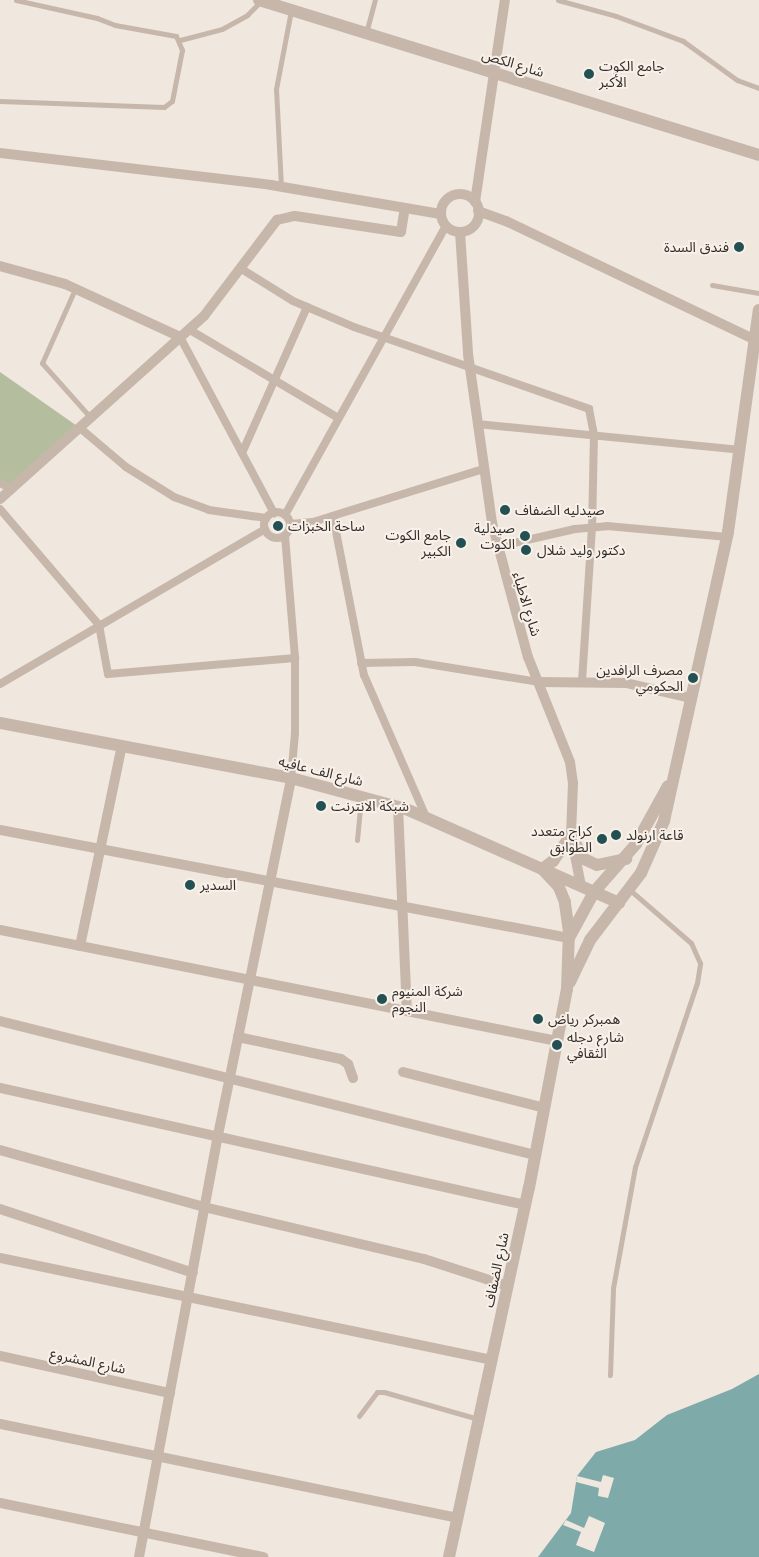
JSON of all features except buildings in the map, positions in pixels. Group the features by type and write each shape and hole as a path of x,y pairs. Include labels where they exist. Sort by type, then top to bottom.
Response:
{"street":[{"name":"شارع الكص","path":"260,0 759,155"},
{"path":"505,0 494,73 476,207 474,226 460,232 446,226 441,214 444,203 453,196 464,195 476,207 756,340"},
{"path":"0,153 281,187 441,214"},
{"path":"0,499 204,316 282,217 401,232 405,208"},
{"path":"285,515 446,226"},
{"name":"شارع الاطباء","path":"460,232 470,369 496,547 528,657 570,762 573,782 571,835 581,886"},
{"path":"0,266 34,273 75,289 180,337 274,512 285,515 290,524"},
{"path":"240,268 307,308 470,369 589,409 594,435 592,527 582,682"},
{"path":"242,453 307,308"},
{"path":"567,989 590,940 630,890 648,860 664,821 727,537 741,450 759,310"},
{"path":"190,330 338,418"},
{"path":"477,424 741,450"},
{"path":"80,428 126,467 174,497 209,510 266,518 274,512"},
{"path":"290,524 333,516 484,469"},
{"path":"0,483 11,489"},
{"path":"0,509 100,626 108,674 295,658"},
{"path":"333,516 361,663 379,716 426,817"},
{"path":"266,518 265,529 272,538 285,536"},
{"path":"139,1557 218,1135 291,778 295,733 295,658 285,536 290,524"},
{"path":"496,547 592,527 727,537"},
{"path":"0,684 265,529"},
{"path":"361,663 416,662 539,682 626,683 692,698"},
{"name":"شارع الف عافيه","path":"0,723 291,778 398,807 426,817 619,903"},
{"path":"80,946 122,745"},
{"path":"569,938 594,892 626,859 673,777"},
{"path":"398,807 404,906 407,1010"},
{"path":"0,830 269,884 404,906 569,938"},
{"path":"571,835 584,860 597,865 626,859"},
{"path":"567,989 569,938 559,887 542,869 557,857 571,835"},
{"path":"0,930 250,978 557,1041"},
{"name":"شارع الضفاف","path":"449,1557 525,1205 567,989"},
{"path":"0,1021 535,1156"},
{"path":"238,1037 341,1059 348,1064 354,1078"},
{"path":"402,1072 545,1108"},
{"path":"0,1088 218,1135 525,1205"},
{"path":"0,1150 204,1208 424,1259 508,1286"},
{"path":"0,1209 193,1273"},
{"path":"0,1258 492,1360"},
{"name":"شارع المشروع","path":"0,1356 170,1393"},
{"path":"0,1424 457,1518"},
{"path":"0,1503 264,1557"}],"lane":[{"path":"16,0 97,18 115,25 176,36 180,40"},
{"path":"180,40 222,28 247,15 260,0"},
{"path":"366,33 375,0"},
{"path":"558,0 624,18 683,41 737,80 759,88"},
{"path":"281,187 276,89 291,10"},
{"path":"0,101 164,107 172,101 180,40"},
{"path":"712,285 759,293"},
{"path":"75,289 42,363 91,418"},
{"path":"357,840 361,797"},
{"path":"610,1375 613,1288 634,1167 698,983 700,963 691,943 630,890"},
{"path":"359,1416 377,1392 384,1392 479,1419"}],"green space":[{"path":"0,372 80,428 11,489 0,483"}],"water":[{"path":"759,1374 759,1557 538,1557 571,1513 577,1476 596,1452 635,1440 667,1415 732,1389"}],"pier":[{"path":"603,1475 614,1478 608,1498 598,1496 599,1488 576,1482 577,1476 601,1482"},
{"path":"589,1516 605,1523 594,1552 576,1545 581,1532 563,1525 566,1520 584,1528"}],"place":[{"name":"جامع الكوت الأكبر","path":"589,74"},
{"name":"فندق السدة","path":"739,247"},
{"name":"صيدليه الضفاف","path":"505,510"},
{"name":"ساحة الخبزات","path":"278,526"},
{"name":"صيدلية الكوت","path":"525,536"},
{"name":"جامع الكوت الكبير","path":"461,543"},
{"name":"دكتور وليد شلال","path":"526,550"},
{"name":"مصرف الرافدين الحكومي","path":"693,678"},
{"name":"شبكة الانترنت","path":"321,806"},
{"name":"قاعة ارنولد","path":"616,835"},
{"name":"كراج متعدد الطوابق","path":"602,839"},
{"name":"السدير","path":"190,885"},
{"name":"شركة المنيوم النجوم","path":"382,999"},
{"name":"همبركر رياض","path":"538,1019"},
{"name":"شارع دجله الثقافي","path":"557,1045"}]}
